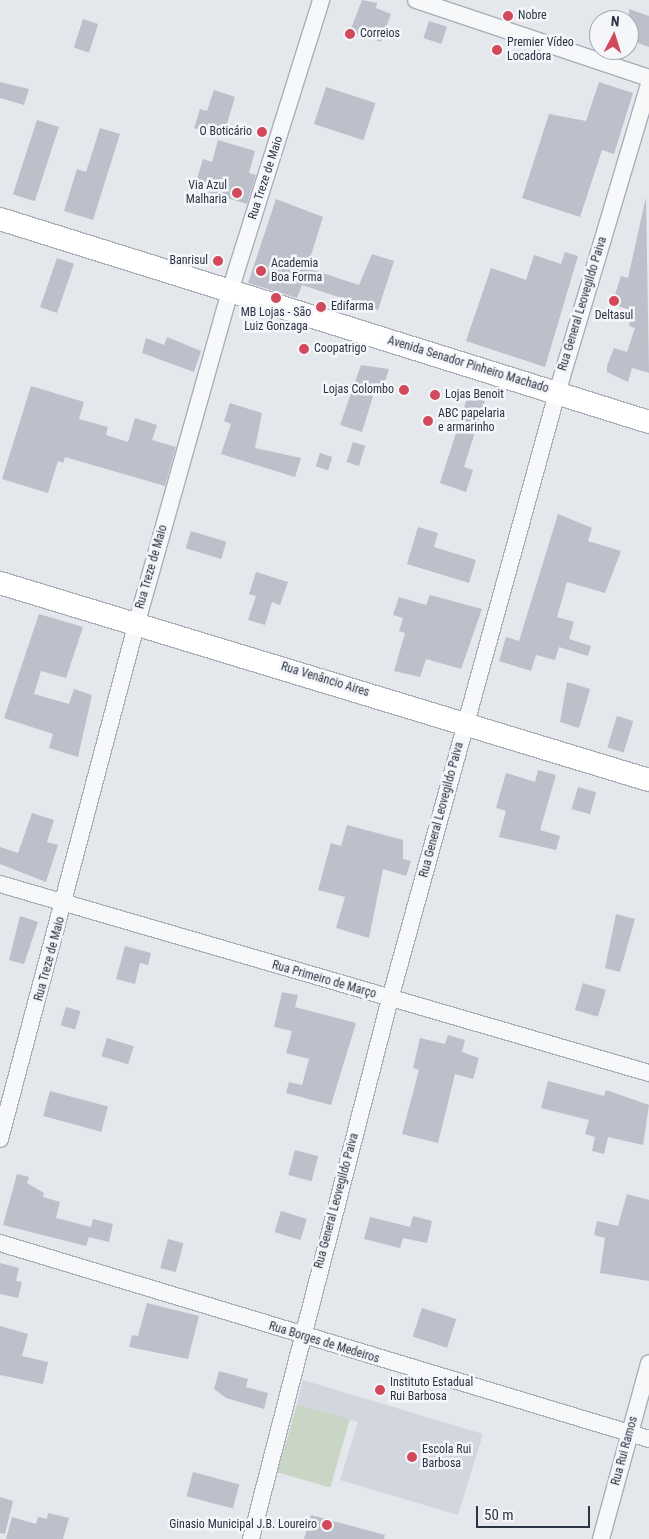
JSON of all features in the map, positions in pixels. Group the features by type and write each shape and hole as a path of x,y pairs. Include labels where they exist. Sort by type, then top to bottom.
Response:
{"main road":[{"name":"Avenida Senador Pinheiro Machado","path":"0,219 649,422"},
{"name":"Rua Venâncio Aires","path":"0,583 136,622 649,780"}],"street":[{"name":"Rua Treze de Maio","path":"0,1139 65,903 136,622 230,291 321,0"},
{"path":"416,0 649,78"},
{"name":"Rua General Leovegildo Paiva","path":"251,1539 390,999 557,393 649,85"},
{"name":"Rua Primeiro de Março","path":"0,884 649,1073"},
{"name":"Rua Borges de Medeiros","path":"0,1243 302,1337 649,1439"},
{"name":"Rua Rui Ramos","path":"601,1539 649,1363"}],"shaded area":[{"name":"Escola Rui Barbosa","path":"303,1380 483,1434 458,1515 340,1480 358,1422 297,1404"}],"green space":[{"path":"297,1404 350,1419 330,1487 277,1472"}],"building":[{"path":"362,0 377,3 376,8 391,14 381,42 350,31"},
{"path":"639,12 649,16 649,47 639,44"},
{"path":"83,19 98,24 89,52 74,48"},
{"path":"429,21 447,27 442,44 423,38"},
{"path":"0,82 29,89 24,105 0,98"},
{"path":"599,82 633,93 614,154 602,150 580,217 522,198 549,114 586,121"},
{"path":"326,87 375,103 363,140 314,124"},
{"path":"214,90 235,97 223,137 194,128 200,109 207,111"},
{"path":"37,120 59,127 35,201 13,194"},
{"path":"100,128 120,134 93,220 64,211 77,169 86,172"},
{"path":"218,140 255,151 249,173 256,175 247,204 194,188 203,159 212,162"},
{"path":"646,197 649,373 632,368 628,382 607,372 607,366 614,348 627,352 635,328 629,326 633,311 612,304 621,276 628,278"},
{"path":"276,199 323,217 307,268 359,285 372,254 394,261 378,310 302,285 297,298 248,283"},
{"path":"565,252 578,256 545,367 466,341 491,268 526,280 534,255 561,264"},
{"path":"57,258 74,264 57,313 40,307"},
{"path":"167,337 201,351 194,372 142,353 146,338 164,345"},
{"path":"361,365 389,369 384,385 377,383 362,432 340,425"},
{"path":"31,386 84,402 79,419 108,427 106,435 128,442 135,418 157,425 152,440 176,447 165,486 65,457 63,463 58,461 48,493 2,479"},
{"path":"469,392 486,397 464,467 473,470 466,492 440,483"},
{"path":"230,403 262,413 255,448 301,458 295,477 221,454 231,424 224,421"},
{"path":"353,442 365,446 359,466 347,462"},
{"path":"320,453 332,457 328,470 316,466"},
{"path":"558,514 592,528 588,541 621,551 605,593 567,582 557,617 574,622 569,639 591,646 588,656 559,647 555,660 536,655 531,671 499,661 506,637 519,641"},
{"path":"418,527 438,533 434,547 476,560 469,583 407,564"},
{"path":"191,531 226,542 221,559 186,548"},
{"path":"256,572 288,582 280,605 272,602 265,625 248,620 256,596 249,594"},
{"path":"430,595 482,609 461,669 426,659 420,677 394,671 405,633 399,631 403,618 393,615 399,597 426,605"},
{"path":"39,614 83,627 66,678 41,671 34,694 69,704 74,689 92,695 78,757 49,748 53,734 4,718"},
{"path":"567,682 590,689 579,728 560,722"},
{"path":"617,716 633,721 624,753 607,748"},
{"path":"538,770 556,775 540,830 560,836 556,850 499,837 506,811 496,808 506,773 535,782"},
{"path":"578,787 596,792 590,814 572,809"},
{"path":"32,813 54,820 47,842 58,845 46,882 0,864 0,847 18,853"},
{"path":"347,825 403,840 403,859 411,861 406,876 383,869 369,938 336,928 345,897 318,890 331,843 341,846"},
{"path":"616,914 635,919 620,972 605,968"},
{"path":"20,916 38,922 24,964 9,960"},
{"path":"125,946 151,953 148,965 140,963 135,984 116,979"},
{"path":"583,983 606,990 598,1017 575,1010"},
{"path":"282,992 298,995 295,1007 356,1023 331,1105 286,1093 289,1082 302,1085 309,1059 286,1053 292,1031 274,1027"},
{"path":"66,1007 80,1011 75,1029 61,1025"},
{"path":"448,1035 465,1040 462,1052 479,1058 473,1079 455,1074 438,1143 402,1134 419,1070 413,1068 420,1038 445,1044"},
{"path":"107,1038 134,1046 128,1064 101,1056"},
{"path":"548,1081 604,1096 606,1090 649,1105 643,1145 608,1137 604,1154 592,1151 595,1137 585,1134 589,1120 541,1108"},
{"path":"50,1091 108,1107 101,1132 43,1116"},
{"path":"295,1150 318,1156 311,1181 288,1175"},
{"path":"17,1174 29,1177 27,1183 44,1193 43,1197 60,1202 56,1218 91,1227 93,1219 113,1224 109,1242 89,1237 86,1246 3,1225"},
{"path":"627,1194 649,1200 649,1281 600,1273 605,1238 594,1235 597,1221 618,1226"},
{"path":"281,1211 307,1219 300,1240 275,1232"},
{"path":"413,1216 432,1221 427,1243 403,1238 400,1248 364,1239 370,1217 410,1227"},
{"path":"168,1239 183,1243 176,1272 160,1268"},
{"path":"0,1263 19,1268 16,1281 22,1282 18,1298 0,1294"},
{"path":"147,1303 199,1316 188,1359 129,1347 132,1335 138,1336"},
{"path":"422,1308 456,1319 447,1348 413,1337"},
{"path":"0,1326 28,1334 22,1356 48,1362 43,1384 0,1375"},
{"path":"219,1371 248,1379 246,1387 268,1393 264,1409 226,1398 214,1389"},
{"path":"193,1472 239,1484 233,1509 187,1496"},
{"path":"0,1497 13,1501 5,1534 0,1533"},
{"path":"48,1513 69,1518 63,1539 6,1539 12,1517 36,1524 38,1517 47,1519"},
{"name":"Ginasio Municipal J.B. Loureiro","path":"311,1515 385,1535 384,1539 304,1539"}],"place":[{"name":"Nobre","path":"508,16"},
{"name":"Correios","path":"350,34"},
{"name":"Premier Vídeo Locadora","path":"497,50"},
{"name":"O Boticário","path":"262,132"},
{"name":"Via Azul Malharia","path":"237,193"},
{"name":"Banrisul","path":"218,261"},
{"name":"Academia Boa Forma","path":"261,271"},
{"name":"MB Lojas - São Luiz Gonzaga","path":"276,298"},
{"name":"Deltasul","path":"614,301"},
{"name":"Edifarma","path":"321,307"},
{"name":"Coopatrigo","path":"304,349"},
{"name":"Lojas Colombo","path":"404,390"},
{"name":"Lojas Benoit","path":"435,395"},
{"name":"ABC papelaria e armarinho","path":"428,421"},
{"name":"Instituto Estadual Rui Barbosa","path":"380,1390"},
{"name":"Escola Rui Barbosa","path":"412,1457"},
{"name":"Ginasio Municipal J.B. Loureiro","path":"327,1525"}]}
